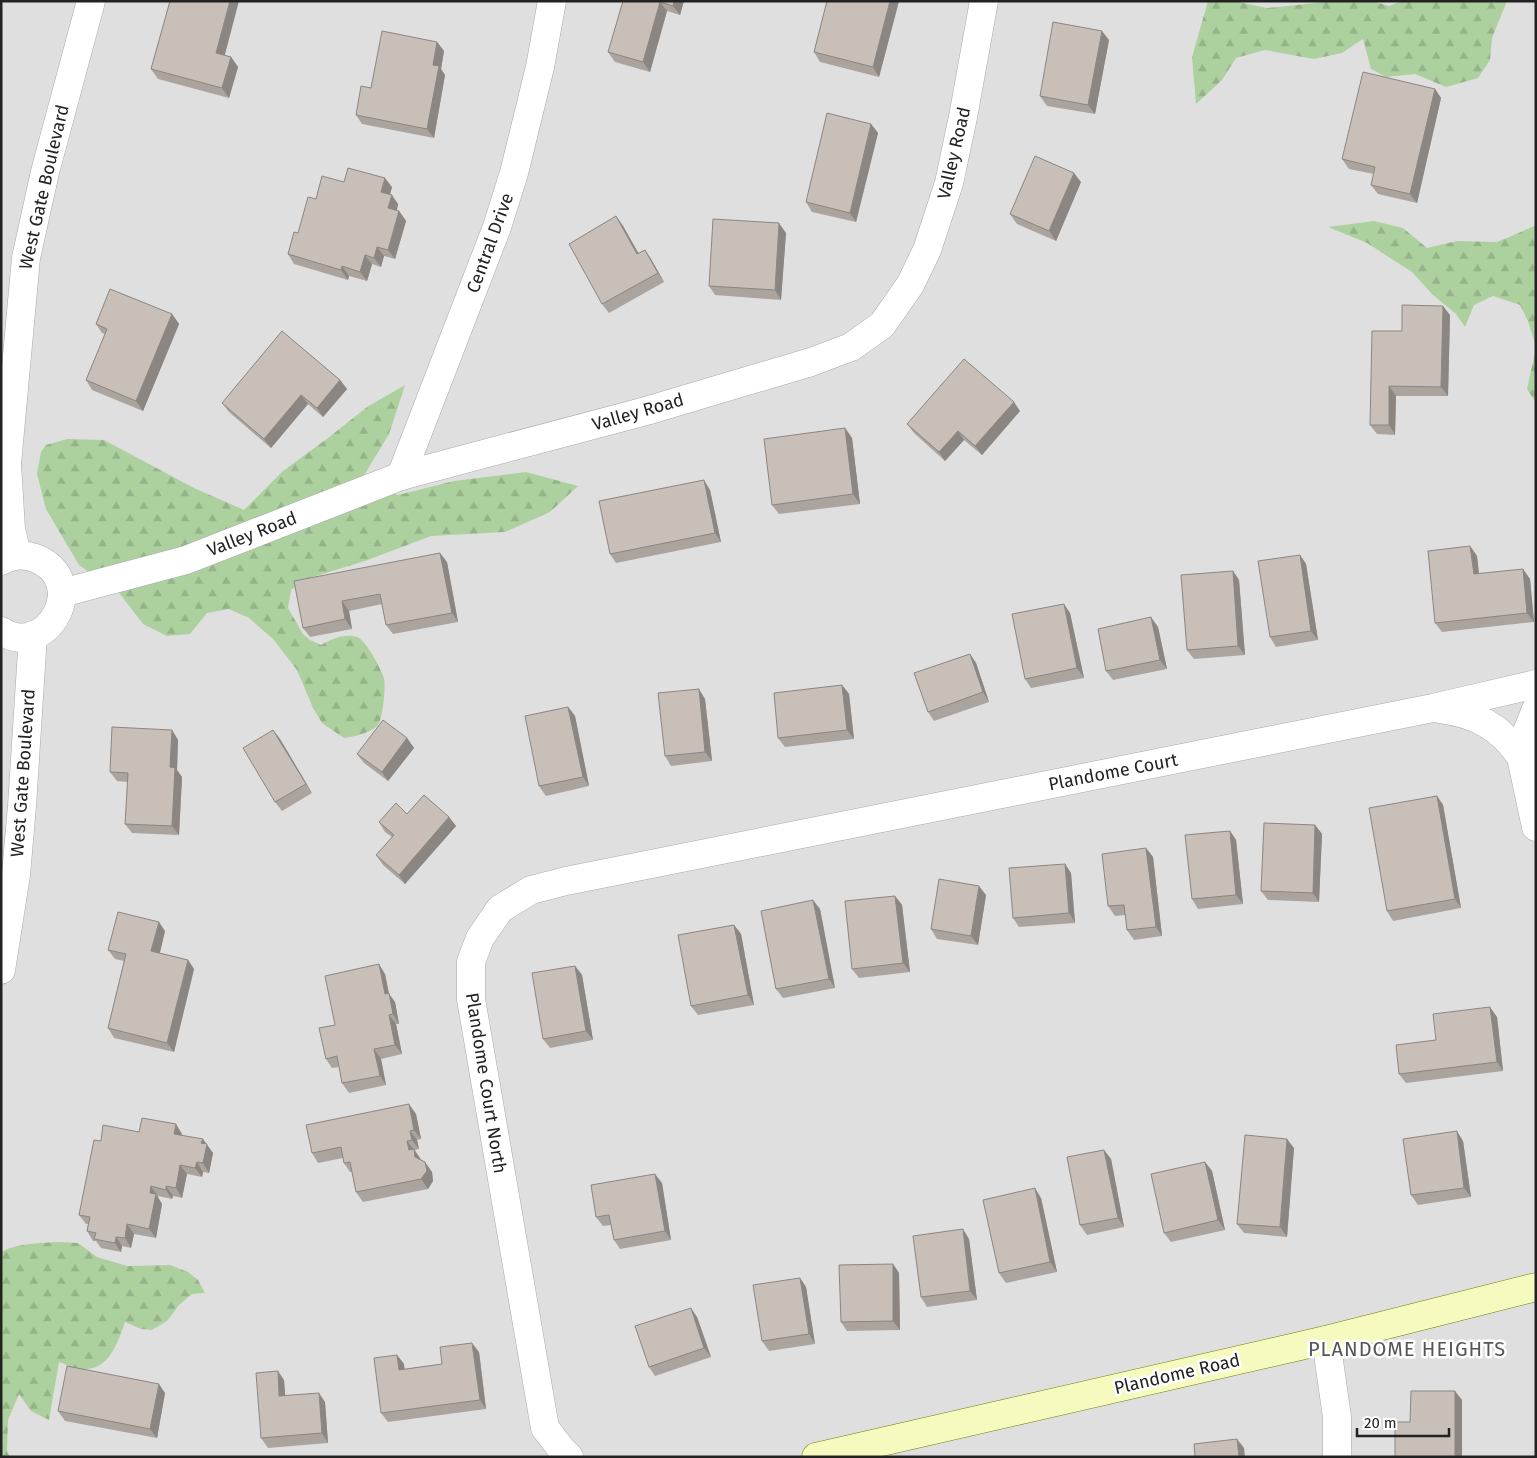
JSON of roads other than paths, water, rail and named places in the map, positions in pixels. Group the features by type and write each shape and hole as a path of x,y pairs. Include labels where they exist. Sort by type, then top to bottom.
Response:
{"main road":[{"name":"Plandome Road","path":"816,1457 1326,1340 1536,1287"}],"street":[{"name":"West Gate Boulevard","path":"9,558 12,529 7,464 26,258 45,172 91,1"},
{"name":"Central Drive","path":"401,476 497,227 514,173 540,67 552,1"},
{"name":"Valley Road","path":"62,593 186,560 401,476 636,413 811,362 852,347 882,325 910,285 927,250 949,183 984,1"},
{"path":"1,631 5,634 19,637 33,635 45,629 55,619 61,607 62,593 59,580 52,569 42,561 30,556 9,558"},
{"name":"West Gate Boulevard","path":"1,970 16,875 33,635"},
{"name":"Plandome Court","path":"689,857 1433,708 1536,684"},
{"path":"1433,708 1450,710 1488,724 1511,742 1521,757 1536,827"},
{"path":"1521,757 1525,736 1536,709"},
{"name":"Plandome Court North","path":"539,1457 545,1428 470,999 471,962 480,938 500,909 531,890 566,881 689,857"},
{"path":"1326,1340 1337,1417 1337,1457"},
{"name":"Plandome Court North","path":"545,1428 569,1457"}],"district":[{"name":"PLANDOME HEIGHTS","path":"1407,1349"}]}
